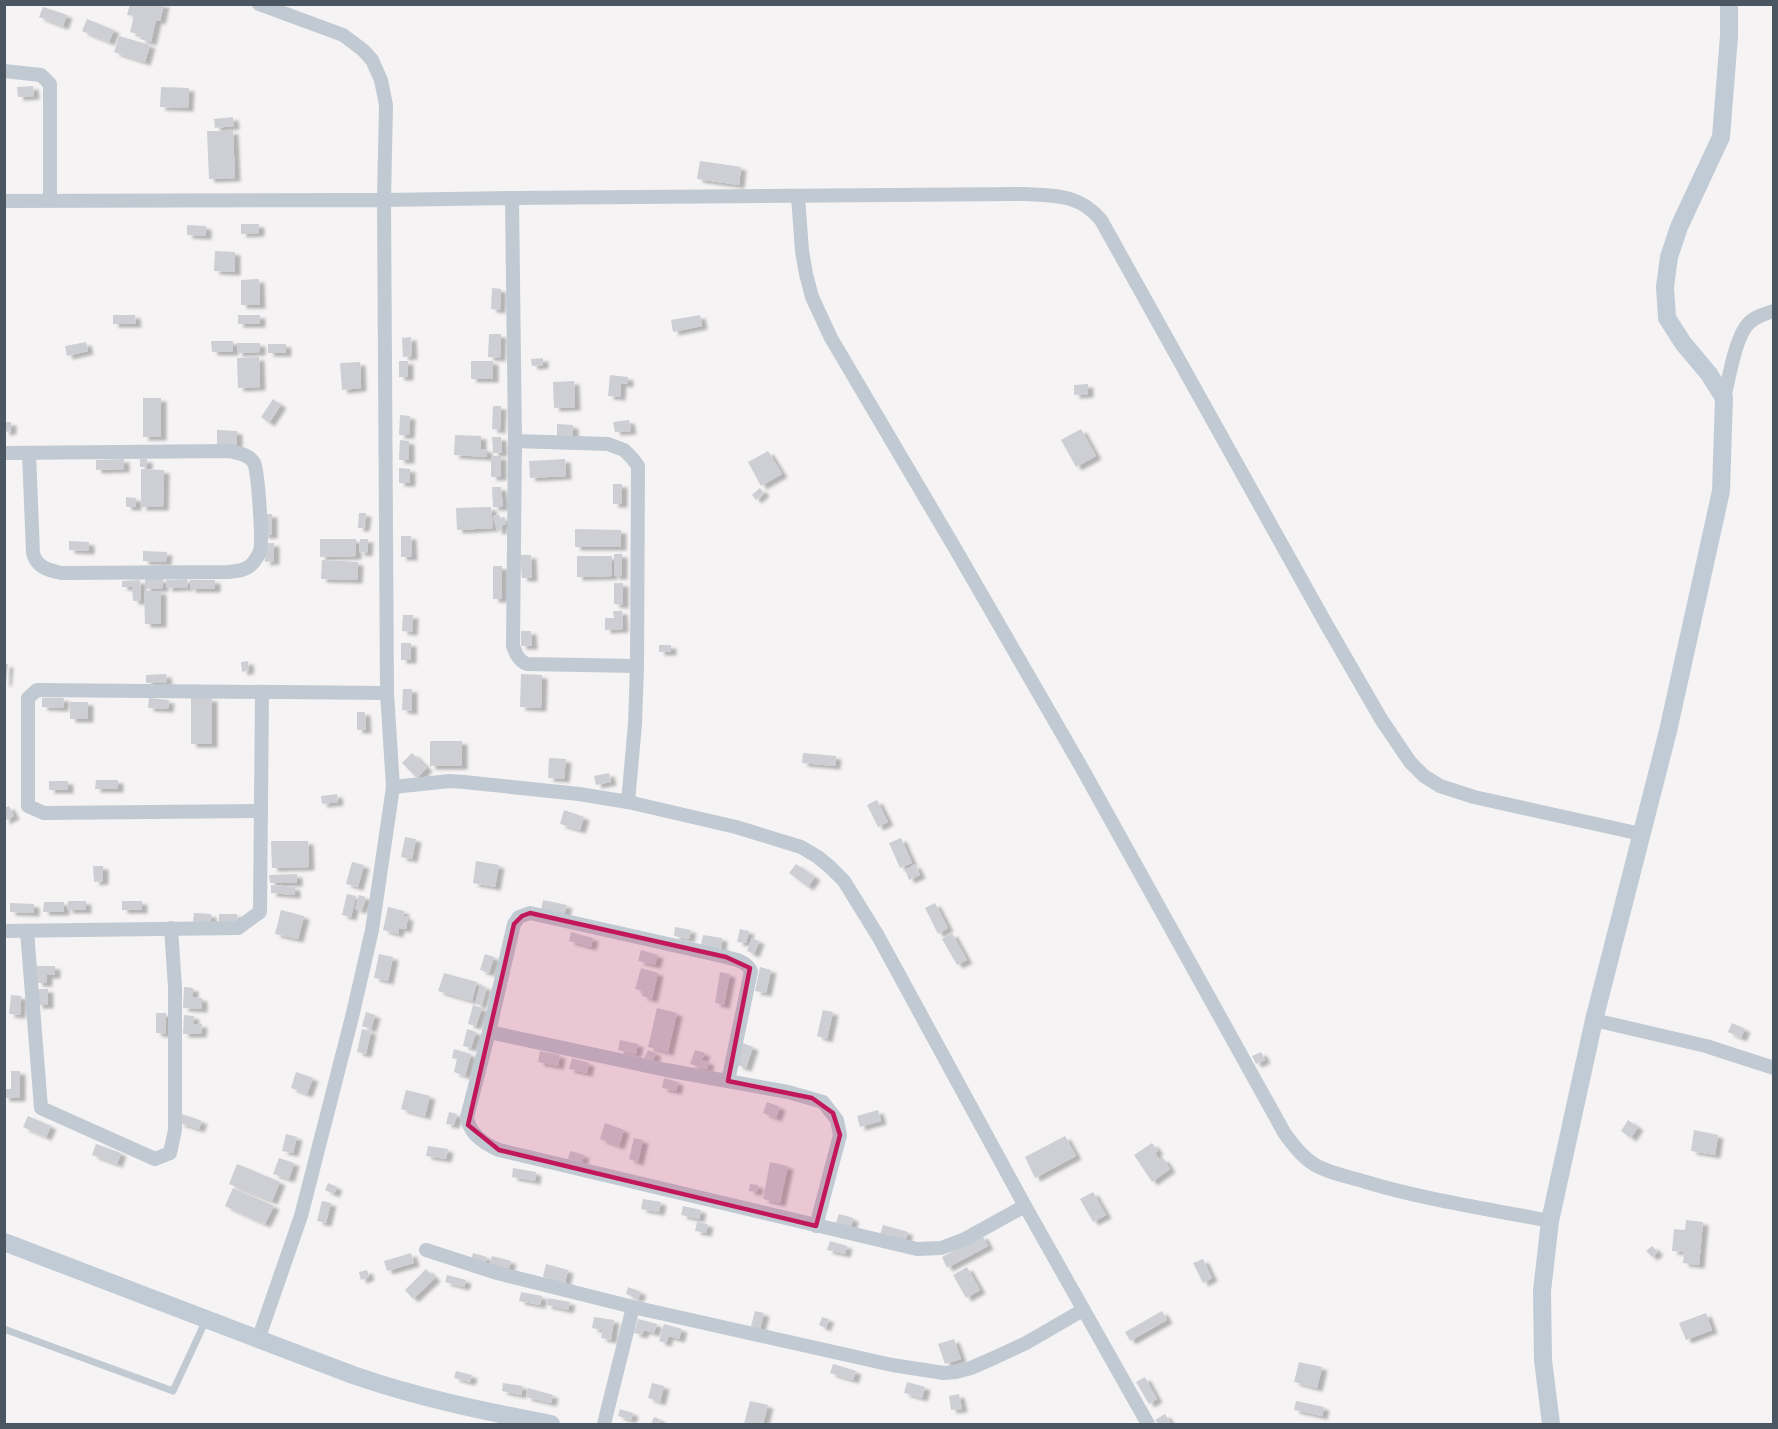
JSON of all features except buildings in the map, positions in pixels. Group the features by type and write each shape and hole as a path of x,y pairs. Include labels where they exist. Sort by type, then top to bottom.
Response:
{"street":[{"path":"258,1340 301,1216 352,1017 372,930 393,786 387,693 384,200 386,105 377,69 363,50 343,35 259,4"},
{"path":"1724,398 1667,318 1665,287 1670,257 1679,227 1721,137 1729,36 1729,4"},
{"path":"4,71 41,75 50,84 50,200"},
{"path":"4,201 1025,194 1064,196 1073,199 1093,210 1106,230 1325,622 1381,719 1410,762 1424,776 1440,786 1474,797 1641,834"},
{"path":"798,196 806,274 812,297 831,338 1078,760 1285,1134 1304,1156 1325,1170 1433,1199 1551,1221"},
{"path":"512,198 515,441 513,646 515,653 527,664 637,666"},
{"path":"1551,1425 1543,1360 1542,1291 1551,1221 1594,1020 1668,731 1721,491 1724,398 1739,339 1748,324 1761,315 1773,311"},
{"path":"515,441 608,444 624,450 638,466 637,666 635,724 628,802"},
{"path":"4,453 229,451 243,454 254,464 259,505 260,552 249,566 237,572 227,573 61,573 42,567 36,563 33,553 29,453"},
{"path":"261,811 44,813 28,806 28,698 37,690 387,693"},
{"path":"4,931 238,928 260,912 262,692"},
{"path":"393,786 450,781 579,794 628,802 736,827 801,847 830,867 844,881 878,936 1024,1206 1148,1425"},
{"path":"728,1081 751,971 747,965 726,957 530,913 519,917 514,924 467,1117 468,1125 488,1145 499,1150 917,1249 941,1248 965,1239 1024,1206"},
{"path":"27,931 41,1108 155,1159 170,1153 175,1130 175,987 171,928"},
{"path":"1594,1020 1706,1046 1773,1068"},
{"path":"489,1032 788,1092 823,1102 833,1113 840,1135 816,1226"},
{"path":"4,1242 258,1340 397,1390 541,1424"},
{"path":"426,1250 497,1273 633,1307 892,1365 944,1373 971,1368 1026,1343 1083,1310"},
{"path":"604,1425 633,1307"}],"lane":[{"path":"4,1329 173,1391 206,1320"}],"highlighted area":[{"path":"530,913 726,957 750,968 728,1081 812,1098 833,1113 840,1135 816,1226 499,1150 468,1125 514,924 522,916"}]}
